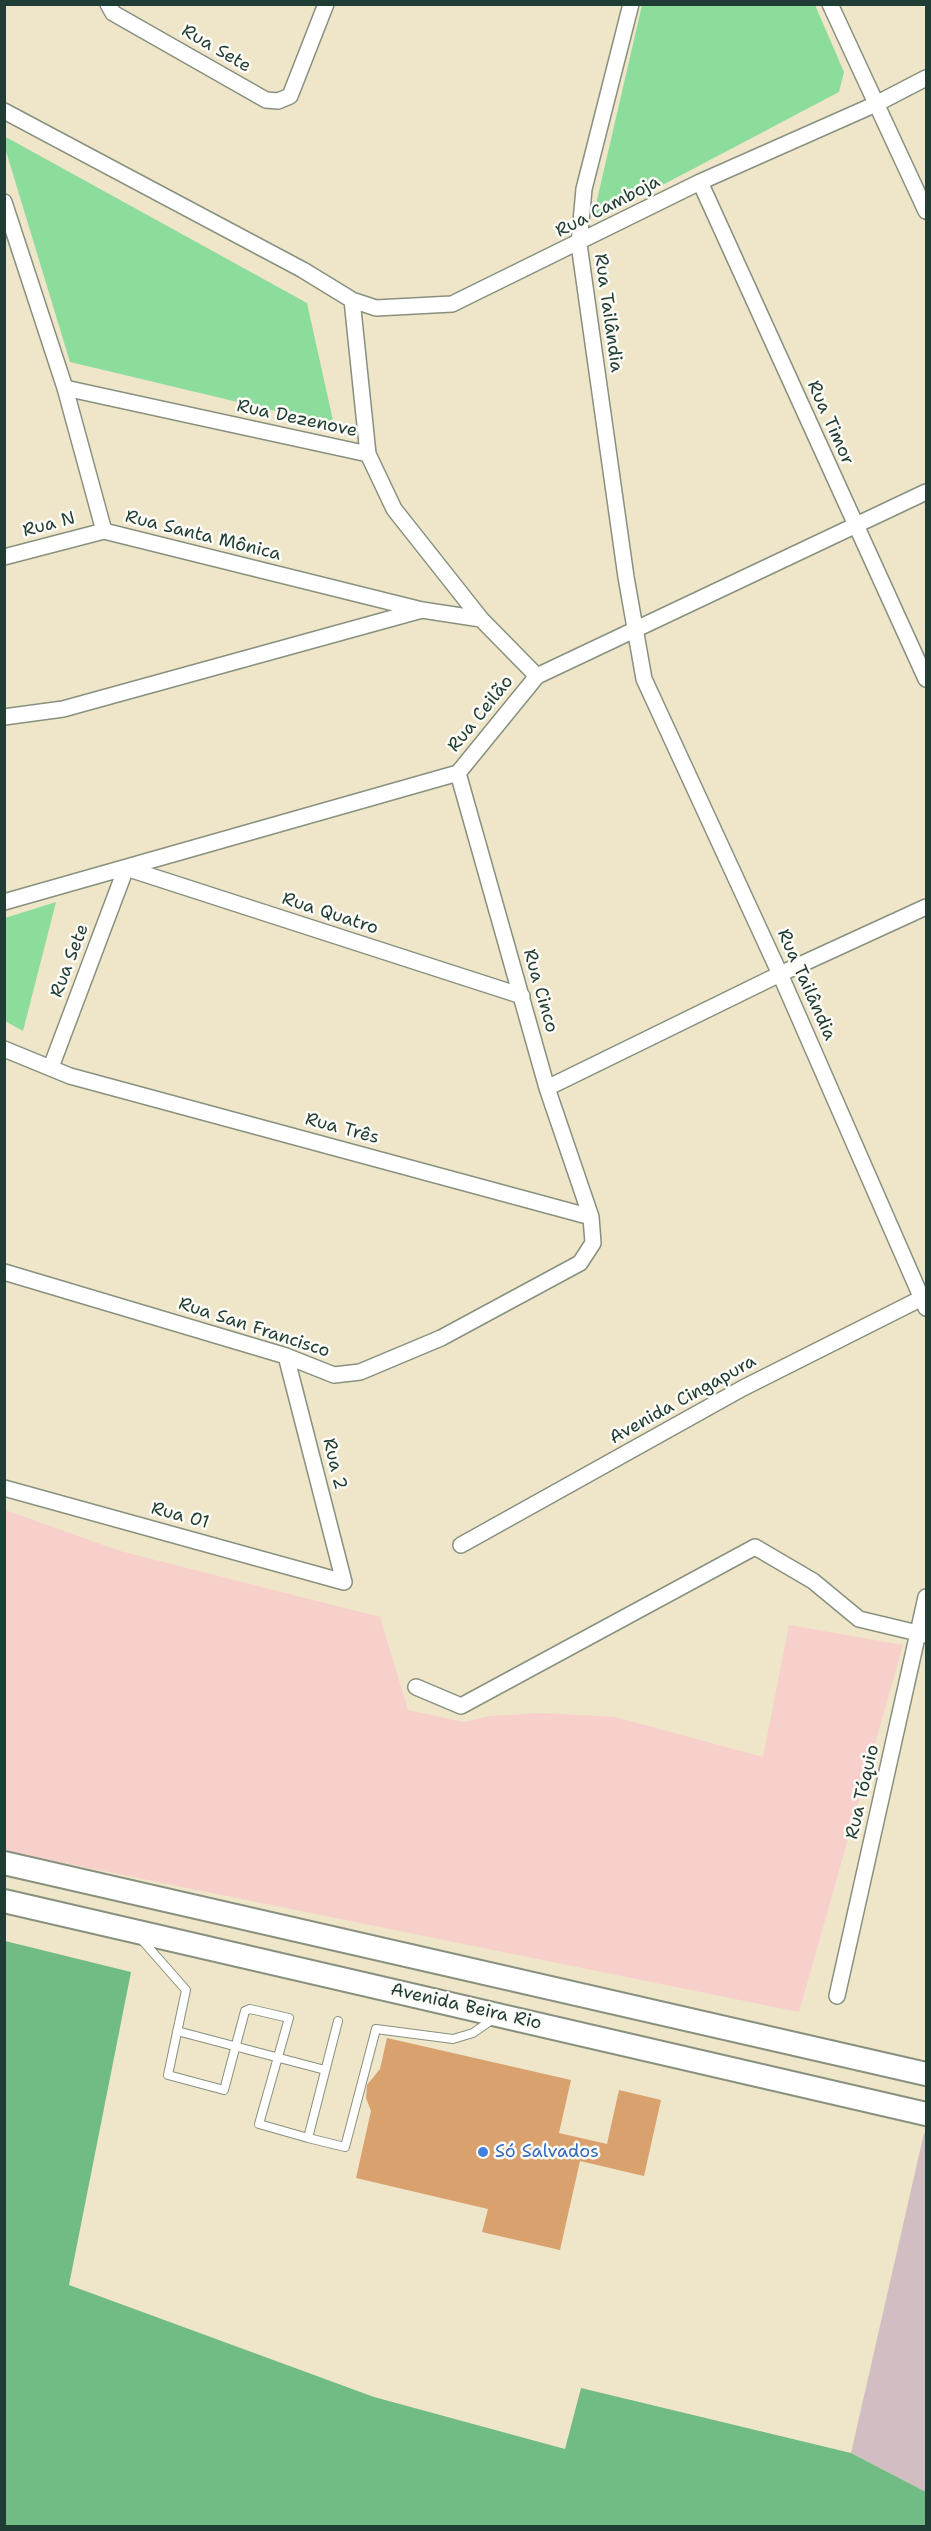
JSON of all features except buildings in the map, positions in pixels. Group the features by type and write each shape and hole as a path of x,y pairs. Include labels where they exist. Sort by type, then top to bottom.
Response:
{"main road":[{"name":"Avenida Beira Rio","path":"4,1863 927,2074"},
{"name":"Avenida Beira Rio","path":"4,1901 927,2114"},
{"path":"507,2017 523,1982"}],"street":[{"name":"Rua Sete","path":"108,4 113,13 266,100 278,101 290,96 326,4"},
{"name":"Rua Tailândia","path":"631,4 584,189 579,244 644,680 780,974 925,1301"},
{"path":"830,4 927,211"},
{"name":"Rua Camboja","path":"4,111 303,270 352,300 376,308 452,304 579,244 700,182 876,104 927,78"},
{"name":"Rua Timor","path":"700,182 927,679"},
{"name":"Rua Santa Mônica","path":"4,202 65,388 104,531 422,610 482,619"},
{"name":"Rua Dezenove","path":"65,388 368,454 352,300"},
{"path":"368,454 394,509 482,619 537,676"},
{"name":"Rua Ceilão","path":"4,902 458,774 537,676 927,492"},
{"name":"Rua N","path":"4,557 104,531"},
{"path":"4,717 63,709 422,610"},
{"name":"Rua Cinco","path":"458,774 547,1088 591,1217"},
{"name":"Rua Sete","path":"51,1067 126,868"},
{"name":"Rua Quatro","path":"126,868 522,996"},
{"path":"547,1088 780,974 927,908"},
{"name":"Rua Três","path":"4,1049 70,1076 591,1217"},
{"name":"Rua San Francisco","path":"4,1272 286,1356 334,1374 360,1372 441,1338 580,1263 593,1243 591,1217"},
{"name":"Avenida Cingapura","path":"461,1545 743,1388 925,1301"},
{"name":"Rua 2","path":"286,1356 344,1582"},
{"name":"Rua 01","path":"4,1488 344,1582"},
{"path":"416,1688 461,1706 755,1547 813,1581 859,1620 923,1634"},
{"name":"Rua Tóquio","path":"837,1996 923,1634 927,1597"}],"lane":[{"path":"132,1929 186,1990 168,2074 224,2090 245,2011 250,2008 289,2018 259,2124 345,2147 376,2029 453,2038 473,2033 507,2017"},
{"path":"308,2138 338,2021"},
{"path":"177,2031 326,2070"}],"shaded area":[{"path":"5,1510 120,1551 380,1617 408,1710 464,1722 490,1716 542,1713 615,1717 763,1757 789,1625 903,1645 799,2012 5,1851"},
{"path":"924,2133 926,2134 926,2492 851,2453"}],"green space":[{"path":"642,5 815,5 844,72 839,92 596,220 597,200"},
{"path":"4,136 307,303 334,425 70,362 5,148"},
{"path":"56,902 23,1031 5,1021 5,918"},
{"path":"5,1941 131,1972 69,2285 374,2397 565,2449 581,2388 851,2453 926,2492 926,2526 5,2526"}],"place":[{"name":"Só Salvados","path":"483,2152"}]}
